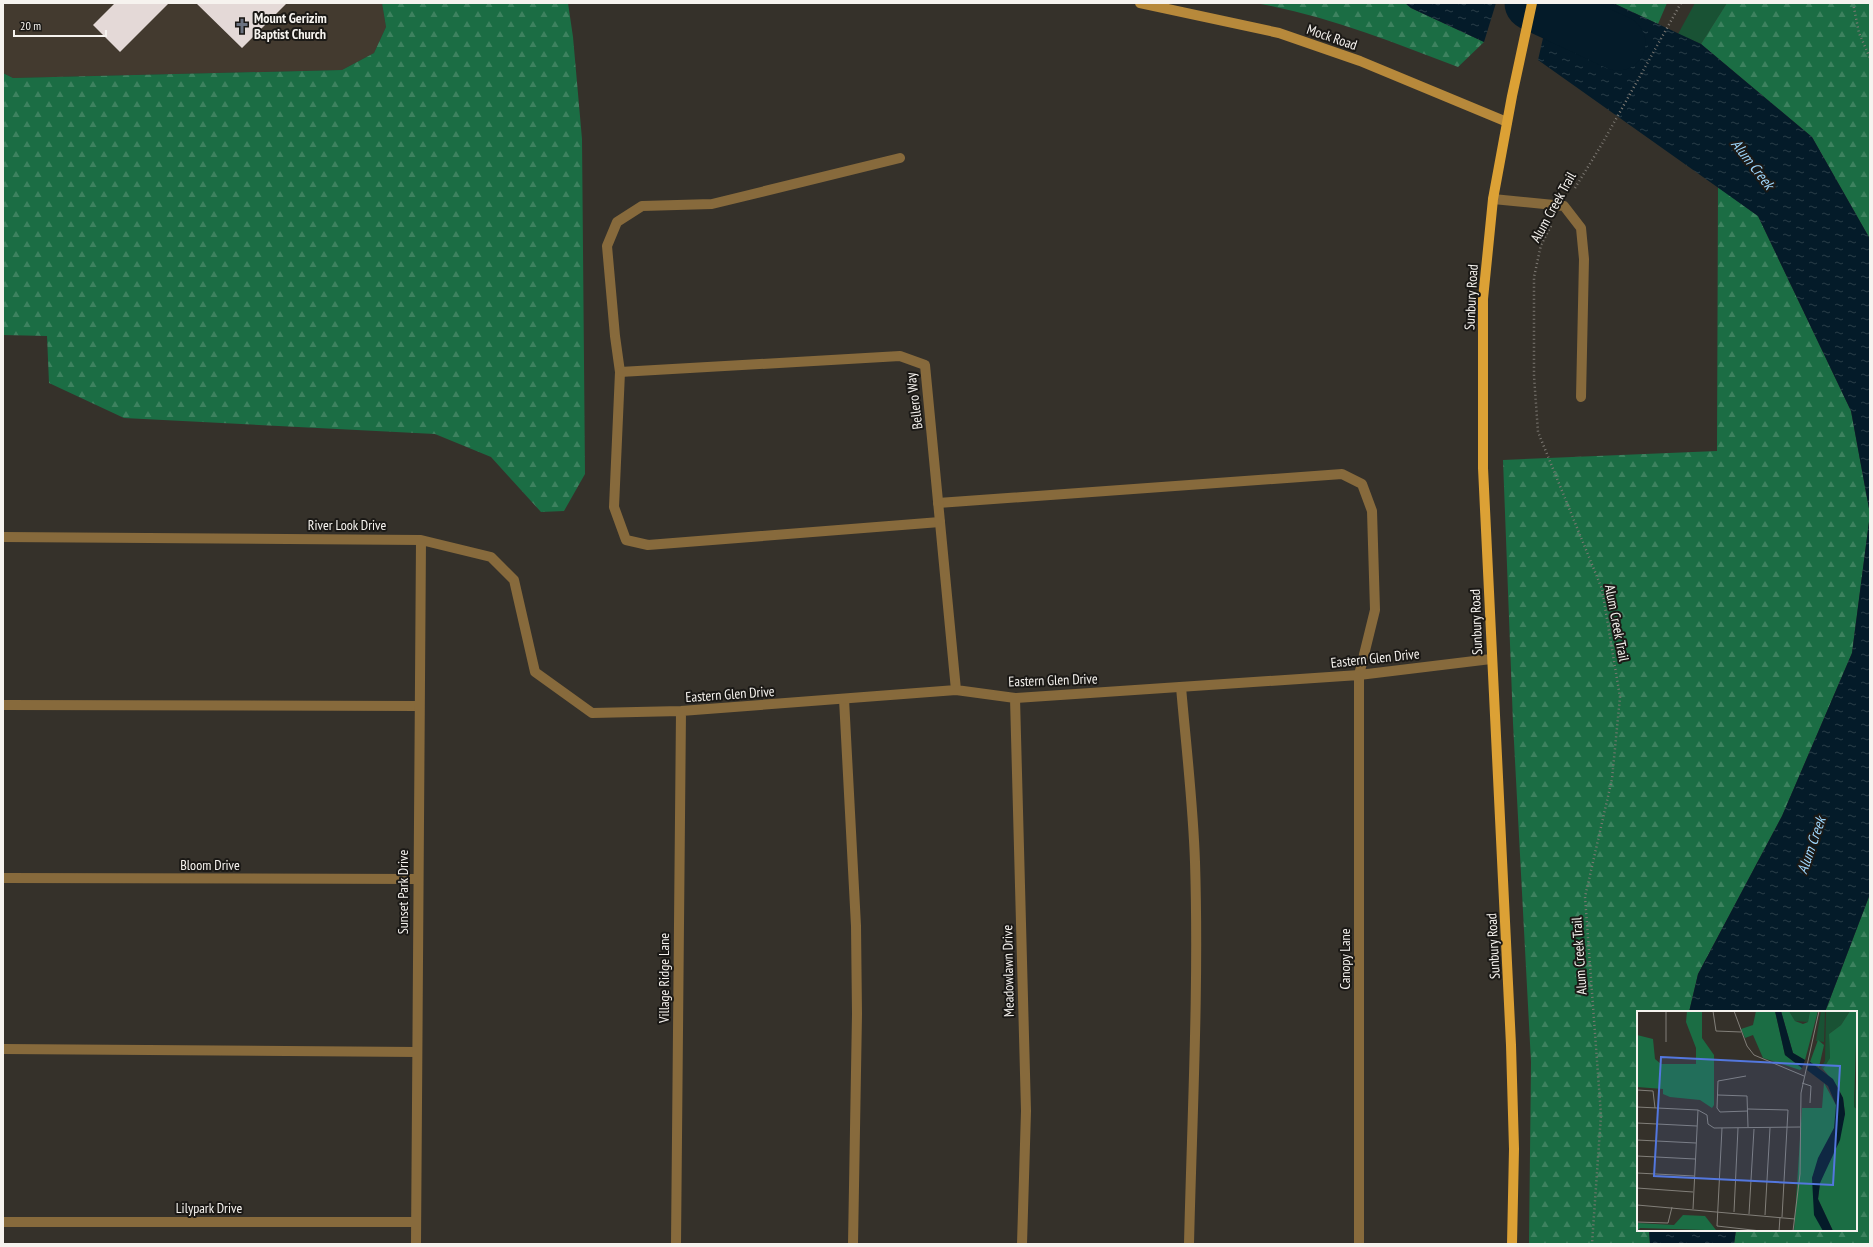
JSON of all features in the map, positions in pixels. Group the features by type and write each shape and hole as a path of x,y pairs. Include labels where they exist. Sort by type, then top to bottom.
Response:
{"main road":[{"name":"Mock Road","path":"1140,3 1279,33 1360,61 1507,122"},
{"name":"Sunbury Road","path":"1512,1244 1514,1149 1511,1045 1483,468 1483,299 1493,199 1512,96 1532,3"}],"street":[{"path":"900,158 712,204 642,206 616,222 607,246 615,336 620,372 614,507 626,540 648,545 940,522"},
{"path":"1493,199 1564,206 1581,228 1584,259 1581,397"},
{"name":"Bellero Way","path":"620,372 900,356 925,365 956,690"},
{"name":"Canopy Lane","path":"938,503 1342,474 1362,484 1372,511 1375,610 1359,675 1359,1244"},
{"name":"River Look Drive","path":"3,537 421,540 491,557 514,580 535,672 592,713"},
{"name":"Sunset Park Drive","path":"416,1244 417,879 421,540"},
{"name":"Eastern Glen Drive","path":"592,713 681,711 956,690 1015,698 1359,675 1492,659"},
{"path":"1181,687 1190,780 1196,914 1189,1244"},
{"name":"Meadowlawn Drive","path":"1015,698 1026,1111 1022,1244"},
{"path":"844,699 856,926 857,1014 853,1244"},
{"path":"3,705 419,706"},
{"name":"Village Ridge Lane","path":"676,1244 681,711"},
{"name":"Bloom Drive","path":"3,878 417,879"},
{"path":"3,1049 417,1052"},
{"name":"Lilypark Drive","path":"3,1222 416,1222"}],"path":[{"name":"Alum Creek Trail","path":"1592,1244 1601,1115 1585,897 1612,778 1620,697 1602,589 1538,432 1534,376 1534,277 1541,245 1602,144 1681,3"},
{"path":"1853,3 1859,33 1870,58"}],"shaded area":[{"path":"3,3 382,3 386,27 374,53 342,70 13,78 3,73"}],"green space":[{"path":"382,3 568,3 573,37 582,139 585,474 564,511 541,512 491,457 435,434 124,418 49,383 47,336 3,335 3,73 13,78 342,70 374,53 386,27"},
{"path":"1255,3 1405,3 1411,8 1484,42 1458,67 1333,22 1281,8"},
{"path":"1613,3 1667,3 1658,24"},
{"path":"1695,3 1727,3 1701,44 1678,34"},
{"path":"1727,3 1870,3 1870,239 1812,137 1701,44"},
{"path":"1718,187 1758,216 1851,411 1870,514 1852,653 1782,816 1698,974 1689,1011 1637,1011 1637,1231 1649,1231 1650,1244 1529,1244 1531,1062 1513,723 1503,460 1717,451"},
{"path":"1870,894 1870,1244 1734,1244 1736,1231 1857,1231 1857,1011 1825,1011"}],"water":[{"path":"1405,3 1496,3 1484,42 1411,8"},
{"path":"1551,3 1613,3 1701,44 1812,137 1870,239 1870,514 1851,411 1758,216 1538,60"},
{"path":"1870,514 1870,894 1825,1011 1689,1011 1698,974 1782,816 1852,653"},
{"path":"1649,1231 1736,1231 1734,1244 1650,1244"}],"building":[{"path":"115,3 169,3 120,52 93,25"},
{"name":"Mount Gerizim Baptist Church","path":"196,3 287,3 242,48"}],"waterway":[{"name":"Alum Creek","path":"1532,3 1618,43"}],"place":[{"name":"Mount Gerizim Baptist Church","path":"242,26"}]}
